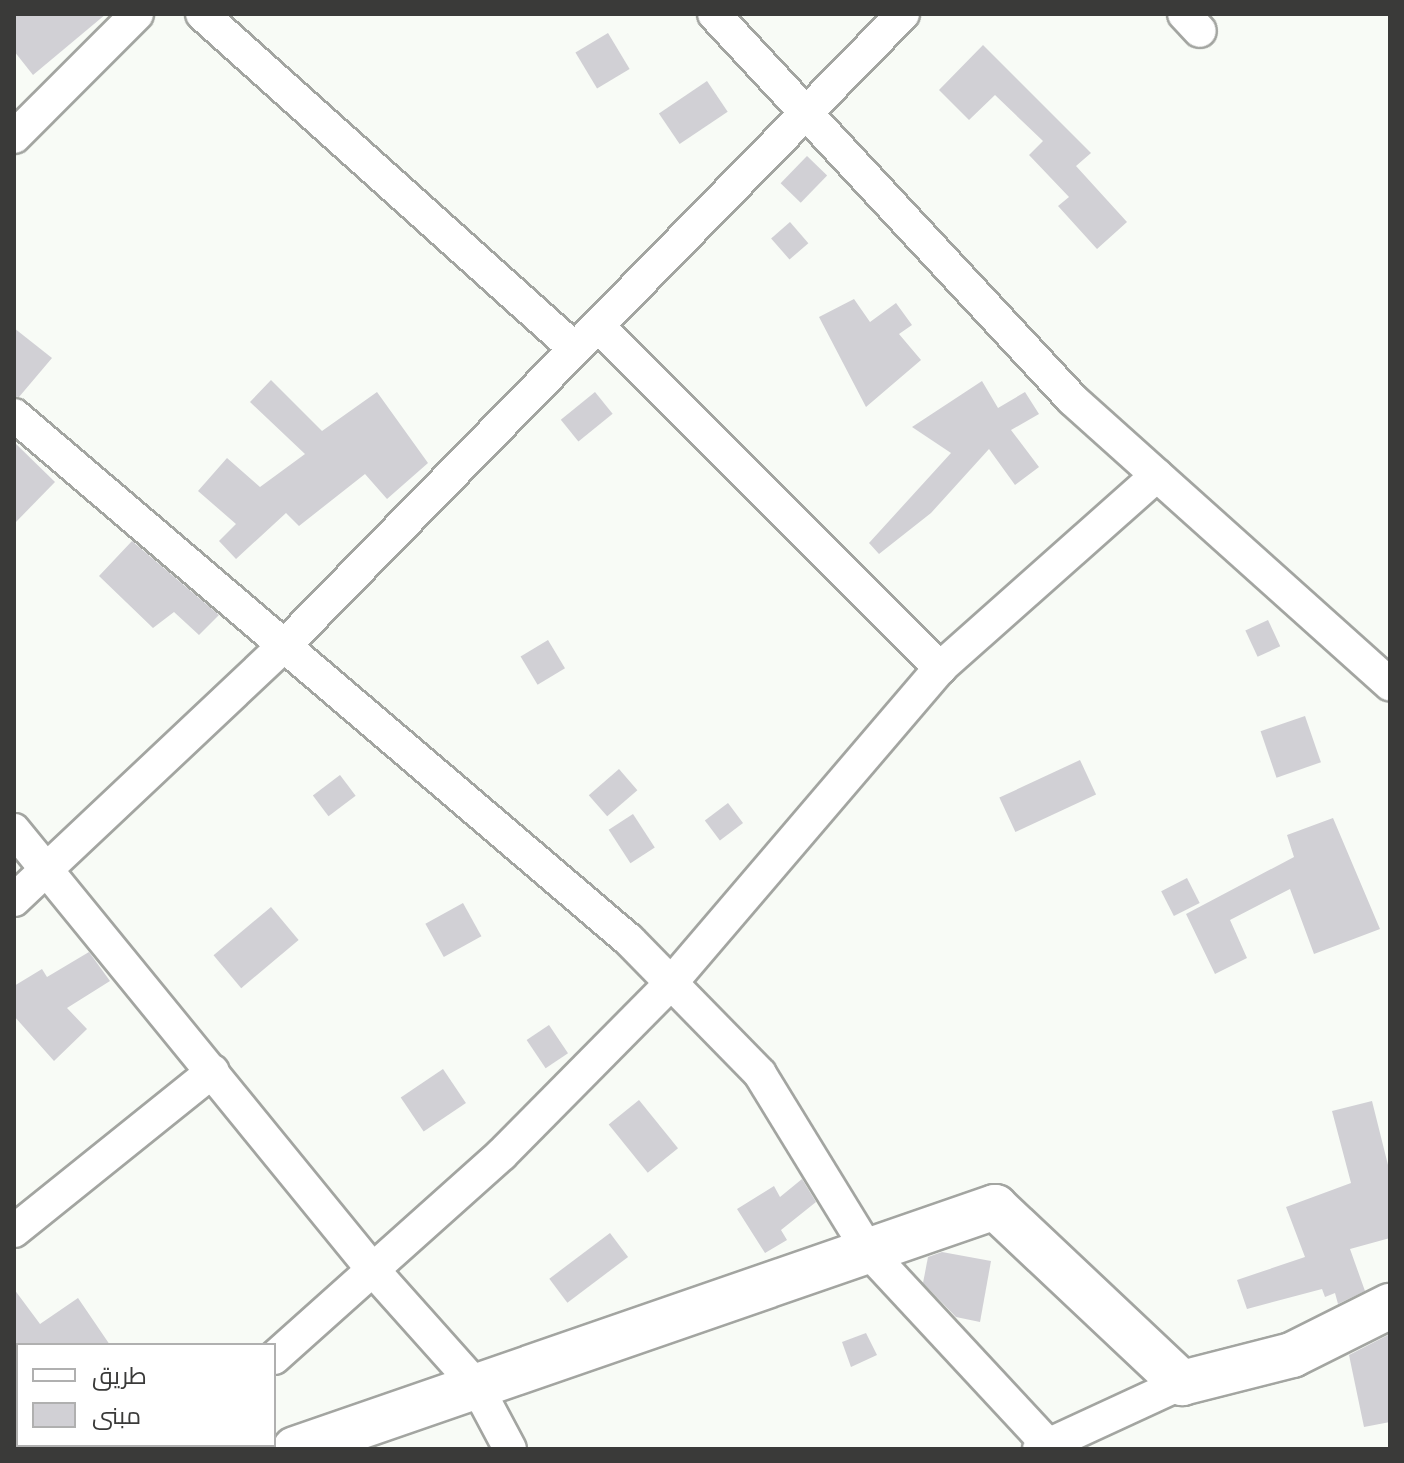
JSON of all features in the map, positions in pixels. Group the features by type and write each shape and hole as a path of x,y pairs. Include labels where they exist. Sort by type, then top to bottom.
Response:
{"street":[{"path":"14,137 137,14"},
{"path":"202,14 575,349"},
{"path":"714,14 1073,400 1390,684"},
{"path":"14,900 286,644 903,14"},
{"path":"598,326 940,668"},
{"path":"14,415 286,644 671,983 760,1074 869,1252 1047,1448 1182,1383 1292,1355 1390,1306"},
{"path":"276,1356 502,1154 671,983 940,668 1157,475"},
{"path":"14,830 48,866 373,1270 476,1385 510,1449"},
{"path":"14,1231 213,1071"},
{"path":"295,1449 995,1207 1182,1383"}],"building":[{"path":"14,14 106,14 33,75 14,51"},
{"path":"608,33 630,69 597,89 575,53"},
{"path":"983,45 1091,153 1076,166 1127,222 1097,249 1058,206 1069,197 1029,155 1043,141 995,95 969,120 939,90"},
{"path":"707,81 728,112 680,144 659,113"},
{"path":"807,156 827,175 801,203 781,183"},
{"path":"790,222 808,243 790,260 771,238"},
{"path":"854,299 870,322 896,303 912,325 899,334 921,360 866,407 819,317"},
{"path":"14,328 52,358 19,397 14,396"},
{"path":"271,380 322,431 377,392 428,463 387,499 365,474 299,526 286,513 236,559 219,541 236,524 198,491 227,458 260,487 305,454 250,402"},
{"path":"982,381 998,408 1025,392 1039,414 1011,430 1039,467 1015,485 989,449 931,513 879,554 869,543 951,453 912,427"},
{"path":"595,392 613,414 578,441 561,420"},
{"path":"14,442 55,482 14,524"},
{"path":"132,541 219,615 199,635 174,612 153,628 99,576"},
{"path":"1268,620 1280,646 1258,657 1245,631"},
{"path":"548,640 565,668 538,685 521,656"},
{"path":"1305,716 1321,762 1277,778 1261,731"},
{"path":"1080,760 1096,794 1015,832 999,798"},
{"path":"619,769 637,790 607,816 589,795"},
{"path":"340,775 356,796 328,816 313,795"},
{"path":"728,803 743,823 720,840 705,820"},
{"path":"633,814 655,848 630,863 609,830"},
{"path":"1333,818 1380,929 1314,954 1290,889 1230,920 1247,958 1215,974 1186,914 1294,857 1287,835"},
{"path":"1187,878 1200,903 1174,916 1161,891"},
{"path":"463,903 481,936 444,957 425,924"},
{"path":"271,907 299,940 241,988 214,955"},
{"path":"89,952 110,981 67,1008 87,1029 54,1061 14,1016 14,986 42,969 47,977"},
{"path":"549,1025 568,1053 546,1068 527,1040"},
{"path":"443,1069 466,1103 424,1132 401,1098"},
{"path":"639,1100 678,1148 648,1173 609,1125"},
{"path":"1372,1101 1390,1173 1390,1238 1350,1249 1365,1291 1338,1304 1335,1293 1325,1297 1322,1289 1247,1309 1237,1280 1305,1257 1286,1207 1351,1183 1332,1111"},
{"path":"802,1179 816,1202 781,1230 787,1240 765,1253 737,1209 774,1186 780,1197"},
{"path":"610,1233 628,1257 567,1303 549,1279"},
{"path":"942,1252 991,1261 980,1322 956,1317 923,1283 928,1257"},
{"path":"14,1289 40,1324 78,1298 109,1343 16,1343 14,1345"},
{"path":"866,1333 877,1355 851,1367 842,1342"},
{"path":"1390,1334 1390,1422 1364,1427 1349,1355"}]}
